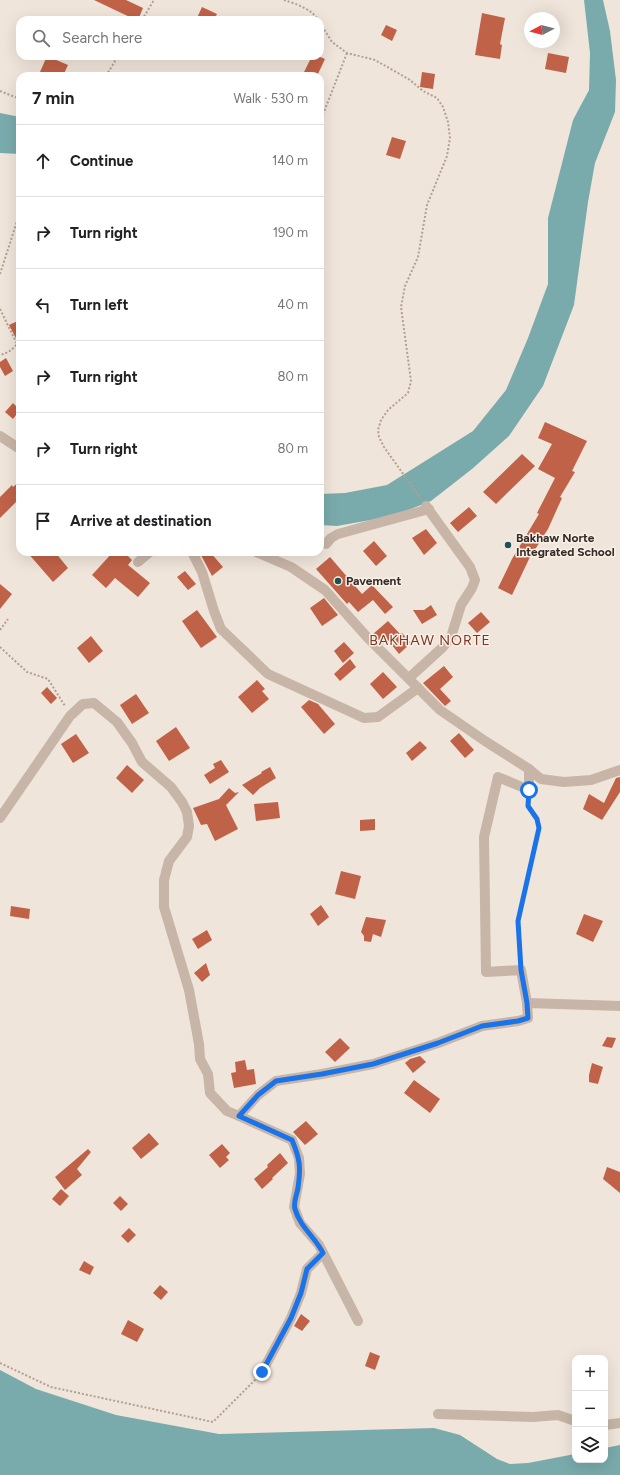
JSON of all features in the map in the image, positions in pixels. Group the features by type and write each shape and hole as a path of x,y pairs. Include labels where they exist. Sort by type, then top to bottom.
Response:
{"street":[{"path":"0,436 16,446"},
{"path":"326,544 331,538 338,534 426,505 470,567 475,580 472,588 461,605 451,637 443,647 409,678"},
{"path":"138,562 145,556"},
{"path":"194,556 202,572 221,629 268,674 364,718 378,717 418,688"},
{"path":"265,556 291,567 326,590 367,637 440,710 529,769 541,779 564,782 591,780 620,770"},
{"path":"0,818 70,716 83,704 94,703 117,722 132,743 142,762 171,787 182,802 187,812 189,826 187,837 170,861 164,880 164,907 189,990 199,1044 200,1059 208,1074 210,1093 227,1111 292,1140 299,1158 300,1174 294,1207 300,1223 323,1253 358,1321"},
{"path":"239,1116 258,1095 276,1081 373,1064 438,1043 482,1026 518,1021 528,1018 521,970 486,972 484,837 498,777 529,790 529,769"},
{"path":"527,1003 620,1006"},
{"path":"262,1372 291,1318 301,1293 307,1269 323,1253"},
{"path":"438,1414 533,1417 558,1415 572,1420"},
{"path":"608,1425 620,1423"}],"path":[{"path":"144,16 154,0"},
{"path":"284,0 297,4 316,16"},
{"path":"324,29 332,42 347,53 375,60 410,80 423,91 437,98 443,107 448,122 450,138 447,156 427,205 418,257 405,286 401,307 411,380 408,393 388,410 381,420 378,430 379,437 384,447 426,505"},
{"path":"324,112 347,53"},
{"path":"108,72 116,60"},
{"path":"0,91 16,97"},
{"path":"0,274 16,224"},
{"path":"0,309 16,342"},
{"path":"0,355 6,354 16,345"},
{"path":"0,630 8,619"},
{"path":"0,647 27,672 48,679 62,700 70,716"},
{"path":"521,970 518,921 539,824 528,806 529,790"},
{"path":"0,1363 51,1387 213,1422 262,1372"}],"water":[{"path":"584,0 603,0 610,31 616,80 615,112 595,163 588,202 574,305 543,386 509,436 472,469 431,501 393,516 337,526 324,525 324,494 345,493 387,485 473,431 506,390 528,338 548,284 548,218 573,120 589,90 590,53"},
{"path":"0,113 16,116 16,154 0,153"},
{"path":"0,1370 36,1389 116,1415 219,1434 434,1428 460,1435 497,1459 510,1464 528,1463 572,1455 572,1463 608,1463 608,1447 620,1445 620,1475 0,1475"}],"building":[{"path":"94,0 126,0 143,8 140,16 128,16"},
{"path":"202,7 217,14 216,16 198,16"},
{"path":"482,13 505,18 500,44 502,45 500,59 475,55"},
{"path":"386,25 397,30 392,41 381,35"},
{"path":"548,53 569,57 566,73 545,69"},
{"path":"325,59 319,72 304,72 310,60"},
{"path":"45,60 56,60 68,65 65,72 40,72"},
{"path":"422,72 435,74 433,89 420,87"},
{"path":"392,137 406,141 400,159 386,155"},
{"path":"16,322 16,338 9,325"},
{"path":"6,358 13,371 5,376 0,367 0,362"},
{"path":"13,403 16,406 16,415 13,419 5,412"},
{"path":"545,422 587,441 572,471 575,472 560,497 562,498 548,529 529,559 512,595 498,588 512,559 539,514 537,513 555,478 538,469 552,444 538,438"},
{"path":"522,454 535,466 496,504 483,492"},
{"path":"16,484 16,502 0,518 0,497 12,485 13,487"},
{"path":"469,507 477,516 458,532 450,523"},
{"path":"426,529 437,543 424,555 412,538"},
{"path":"374,541 387,556 376,566 363,551"},
{"path":"30,556 58,556 68,568 53,582"},
{"path":"109,556 128,556 132,560 128,565 150,583 138,597 115,578 106,588 92,575"},
{"path":"202,556 213,556 223,567 212,576"},
{"name":"Pavement","path":"330,557 362,594 372,585 393,607 385,614 373,600 358,612 349,602 347,604 316,569"},
{"path":"185,571 196,584 188,590 177,577"},
{"path":"0,584 12,594 0,609"},
{"path":"324,598 338,615 322,626 310,608"},
{"path":"431,605 437,615 422,624 413,610 424,610"},
{"path":"197,610 217,637 201,648 182,621"},
{"path":"481,612 490,622 477,633 468,623"},
{"path":"388,621 411,643 399,654 388,640 383,644 373,634"},
{"path":"91,636 103,651 89,663 77,648"},
{"path":"344,642 354,653 343,663 334,651"},
{"path":"350,659 356,667 340,681 334,674"},
{"path":"444,666 453,677 440,689 451,701 445,706 423,683"},
{"path":"383,672 397,687 383,699 370,684"},
{"path":"257,680 265,689 262,691 269,699 252,713 238,697"},
{"path":"47,687 57,698 51,704 41,693"},
{"path":"136,694 149,713 132,724 120,705"},
{"path":"309,700 318,704 335,724 324,734 301,707"},
{"path":"176,727 190,748 169,761 156,741"},
{"path":"459,733 474,750 465,758 450,741"},
{"path":"76,734 89,753 73,763 61,744"},
{"path":"420,741 427,748 412,761 406,753"},
{"path":"221,760 229,772 210,784 204,775 215,768 213,764"},
{"path":"127,765 144,780 132,793 116,778"},
{"path":"270,767 276,778 260,788 253,795 242,785 262,773 261,772"},
{"path":"620,777 620,792 602,820 583,809 589,794 604,803 616,778"},
{"path":"229,788 235,793 239,792 226,805 238,829 215,841 207,824 201,825 193,808 219,799"},
{"path":"278,802 280,818 256,821 254,804"},
{"path":"375,819 375,830 360,831 360,820"},
{"path":"341,871 361,876 355,899 335,894"},
{"path":"321,905 329,917 318,926 310,914"},
{"path":"11,906 30,909 29,919 10,916"},
{"path":"584,914 603,921 593,942 576,934"},
{"path":"366,917 386,920 381,937 373,934 371,942 364,941 364,936 361,932"},
{"path":"207,930 212,940 198,949 192,939"},
{"path":"206,963 210,975 202,982 194,973"},
{"path":"607,1037 616,1038 612,1048 602,1046"},
{"path":"340,1038 350,1048 335,1062 325,1052"},
{"path":"420,1056 426,1062 413,1073 405,1063 410,1059"},
{"path":"245,1060 247,1070 254,1069 256,1084 234,1088 231,1073 236,1072 235,1062"},
{"path":"592,1063 603,1067 598,1084 589,1082"},
{"path":"414,1080 440,1099 430,1113 404,1093"},
{"path":"306,1121 318,1134 305,1145 293,1132"},
{"path":"149,1133 159,1144 141,1159 132,1148"},
{"path":"222,1144 230,1153 226,1157 229,1160 220,1168 209,1155"},
{"path":"88,1149 91,1152 77,1169 82,1175 65,1190 55,1177"},
{"path":"280,1153 288,1163 262,1189 254,1179 268,1167 267,1165"},
{"path":"607,1167 620,1172 620,1193 603,1179"},
{"path":"61,1189 69,1196 60,1206 52,1199"},
{"path":"120,1196 128,1204 121,1211 113,1203"},
{"path":"129,1228 136,1235 128,1243 121,1236"},
{"path":"84,1261 94,1267 90,1275 79,1270"},
{"path":"160,1285 168,1292 161,1300 153,1293"},
{"path":"301,1314 310,1321 302,1331 294,1326"},
{"path":"128,1320 144,1329 137,1342 121,1334"},
{"path":"370,1352 380,1356 375,1370 365,1366"}],"place":[{"name":"Bakhaw Norte Integrated School","path":"508,545"},
{"name":"Pavement","path":"338,581"}],"district":[{"name":"BAKHAW NORTE","path":"430,640"}],"route":[{"path":"262,1372 291,1318 301,1293 307,1269 323,1253 300,1223 294,1207 300,1174 299,1158 292,1140 239,1116 258,1095 276,1081 373,1064 438,1043 482,1026 518,1021 528,1018 521,970 518,921 539,828 537,819 528,806 529,790"}]}
